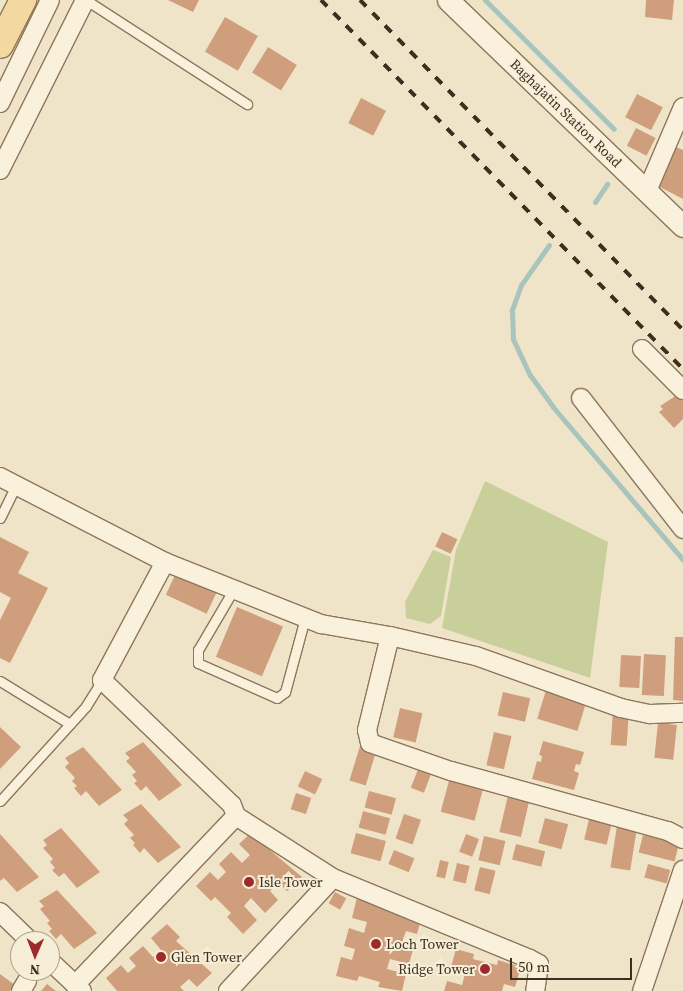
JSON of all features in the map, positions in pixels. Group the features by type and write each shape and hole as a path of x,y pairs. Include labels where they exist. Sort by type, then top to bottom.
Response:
{"main road":[{"path":"0,45 23,0"}],"street":[{"path":"0,103 50,0"},
{"path":"0,170 85,0"},
{"name":"Baghajatin Station Road","path":"448,0 683,226"},
{"path":"647,191 683,107"},
{"path":"642,349 683,390"},
{"path":"581,398 683,529"},
{"path":"0,477 165,562 235,587 321,624 390,636 484,659 621,708 650,714 683,713"},
{"path":"165,562 102,680 232,805 236,816 332,878 539,964 535,991"},
{"path":"390,636 367,730 370,743 451,771 668,832 683,839"},
{"path":"60,970 79,988 236,816"},
{"path":"642,991 683,870"},
{"path":"228,991 332,878"},
{"path":"0,912 20,931"}],"lane":[{"path":"85,0 248,104"},
{"path":"0,518 16,485"},
{"path":"235,587 198,650 198,663 277,698 285,692 306,618"},
{"path":"0,802 70,724 102,680"},
{"path":"0,681 70,724"}],"green space":[{"path":"485,481 608,542 590,678 442,628 456,550"},
{"path":"433,550 451,557 441,616 430,624 406,618 405,602"}],"building":[{"path":"168,0 199,0 193,12"},
{"path":"646,0 674,0 672,20 645,17"},
{"path":"225,17 258,36 238,71 205,52"},
{"path":"268,47 297,65 281,90 252,72"},
{"path":"637,94 663,107 651,130 625,117"},
{"path":"361,98 386,111 373,136 348,123"},
{"path":"636,128 656,138 647,156 627,146"},
{"path":"676,147 683,150 683,199 656,185"},
{"path":"680,393 683,396 683,419 674,428 659,412 663,409 660,406"},
{"path":"442,532 457,539 451,554 435,547"},
{"path":"0,537 29,552 18,573 48,588 10,663 0,658 0,620 11,598 0,592"},
{"path":"176,573 217,592 207,614 166,595"},
{"path":"237,607 283,627 262,676 216,657"},
{"path":"675,637 683,637 683,701 673,700"},
{"path":"644,654 666,655 664,696 642,695"},
{"path":"621,655 641,656 639,688 619,687"},
{"path":"546,690 586,702 577,731 537,719"},
{"path":"503,692 530,698 525,722 498,715"},
{"path":"400,708 422,713 416,742 393,737"},
{"path":"613,711 629,712 627,746 611,745"},
{"path":"658,723 677,725 673,760 654,758"},
{"path":"0,727 21,747 0,769"},
{"path":"494,732 512,736 504,769 486,765"},
{"path":"543,741 584,752 580,765 576,764 574,771 579,773 574,790 532,779 537,761 541,762 542,756 539,755"},
{"path":"143,742 182,785 159,801 146,786 141,791 134,783 137,781 132,775 136,772 126,761 130,758 125,753"},
{"path":"360,746 376,751 366,785 349,780"},
{"path":"83,747 122,790 99,806 86,791 81,796 74,788 77,786 72,781 75,778 65,767 69,763 65,758"},
{"path":"418,769 431,774 424,793 411,788"},
{"path":"305,771 322,779 315,794 298,786"},
{"path":"450,777 484,786 474,821 441,812"},
{"path":"369,791 396,798 392,815 365,807"},
{"path":"296,793 311,798 306,814 291,809"},
{"path":"508,795 529,800 521,837 499,832"},
{"path":"141,804 181,847 158,863 144,848 140,853 133,845 135,843 130,838 134,835 124,824 128,820 123,815"},
{"path":"363,811 390,818 386,835 359,827"},
{"path":"404,814 421,820 413,844 396,839"},
{"path":"545,818 568,824 561,849 538,843"},
{"path":"589,819 611,824 607,845 584,839"},
{"path":"617,826 637,829 630,871 610,867"},
{"path":"61,828 100,872 77,888 64,873 59,877 52,870 55,868 50,862 53,859 43,848 47,845 43,840"},
{"name":"Isle Tower","path":"255,829 268,842 265,846 302,877 287,891 279,883 270,891 278,900 265,913 251,898 244,906 257,920 243,934 227,917 231,913 215,897 211,901 196,886 210,872 218,880 226,872 219,864 231,852 242,863 250,855 239,844"},
{"path":"356,833 386,841 381,861 351,853"},
{"path":"0,834 39,877 17,892 4,878 0,881"},
{"path":"466,834 479,839 472,857 459,852"},
{"path":"643,835 679,844 675,861 639,852"},
{"path":"484,836 505,841 500,865 478,860"},
{"path":"516,844 545,851 541,867 512,860"},
{"path":"394,850 414,858 409,872 388,864"},
{"path":"440,860 449,862 445,879 436,877"},
{"path":"457,863 470,866 466,883 453,881"},
{"path":"648,864 670,870 667,883 644,878"},
{"path":"480,867 496,871 490,894 474,890"},
{"path":"57,890 97,933 74,949 60,935 60,931 49,931 52,929 47,923 50,921 40,909 44,906 39,901"},
{"path":"335,892 346,898 340,910 329,903"},
{"name":"Loch Tower","path":"357,897 376,902 375,906 422,916 417,934 406,931 402,943 414,946 409,964 390,959 387,969 406,974 402,991 378,987 380,982 359,976 357,981 336,976 341,957 352,960 355,949 344,946 349,928 364,933 367,922 352,918"},
{"name":"Glen Tower","path":"167,924 180,937 176,941 212,973 197,987 189,979 180,987 184,991 117,991 106,978 121,965 128,973 136,966 129,958 143,946 153,957 161,950 151,938"},
{"name":"Ridge Tower","path":"456,949 474,954 473,959 497,965 498,960 521,967 515,987 504,984 502,991 444,991 447,981 462,985 465,974 450,970"},
{"path":"0,974 15,985 10,991 0,991"},
{"path":"47,984 56,991 41,991"}],"waterway":[{"path":"485,0 614,129"},
{"path":"595,202 607,184"},
{"path":"549,245 521,285 512,310 513,339 530,375 553,407 683,560"}],"railway":[{"path":"321,0 683,369"},
{"path":"360,0 683,330"}],"place":[{"name":"Isle Tower","path":"249,882"},
{"name":"Loch Tower","path":"376,944"},
{"name":"Glen Tower","path":"161,957"},
{"name":"Ridge Tower","path":"485,969"}]}
